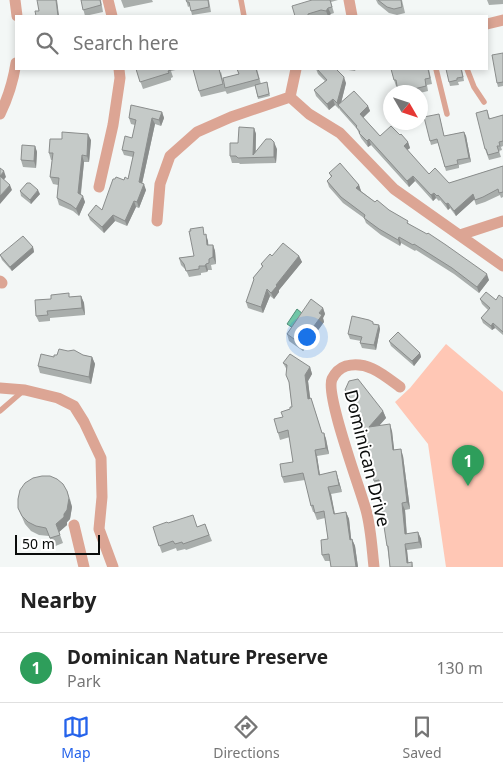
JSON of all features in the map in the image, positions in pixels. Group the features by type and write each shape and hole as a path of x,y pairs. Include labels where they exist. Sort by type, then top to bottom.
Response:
{"street":[{"path":"15,0 17,15"},
{"path":"108,0 112,15"},
{"path":"349,0 352,15"},
{"path":"488,24 503,20"},
{"path":"0,114 8,99 15,70"},
{"path":"99,187 113,125 120,78 119,70"},
{"path":"290,97 296,70"},
{"path":"157,221 160,184 170,156 198,132 231,117 290,97"},
{"path":"290,97 308,114 340,133 394,188 503,266"},
{"path":"460,235 503,221"},
{"name":"Dominican Drive","path":"374,567 367,512 338,421 331,392 332,379 340,368 355,364 377,370 400,387"},
{"path":"0,388 25,390 58,398 74,406 101,458 102,497 99,529 112,567"},
{"path":"74,525 84,567"}],"lane":[{"path":"241,0 244,15"},
{"path":"436,70 447,114"},
{"path":"467,70 474,87 484,102"},
{"path":"0,411 25,390"}],"shaded area":[{"path":"297,309 303,314 293,328 287,324"},
{"path":"446,344 503,392 503,567 446,567 428,444 395,402 410,388"}],"building":[{"path":"37,0 56,0 58,15 36,15 35,11 39,11"},
{"path":"81,0 100,0 101,5 83,10"},
{"path":"186,0 208,0 209,7 191,11 189,2"},
{"path":"312,0 330,0 332,7 326,11 321,10 308,15 295,15 292,6"},
{"path":"378,0 401,0 402,7 394,9 387,7"},
{"path":"503,53 503,82 497,83 492,55"},
{"path":"136,70 171,70 168,71 169,73 140,82"},
{"path":"193,70 219,70 223,84 199,91"},
{"path":"237,70 256,70 259,79 225,88 223,78 239,74"},
{"path":"318,70 337,70 344,77 337,103 333,99 327,104 314,90 327,80"},
{"path":"391,70 428,70 430,78 425,79 426,85 397,85 396,80 394,80"},
{"path":"446,70 461,70 463,77 449,82"},
{"path":"267,82 269,94 258,97 255,85"},
{"path":"354,91 368,106 360,114 380,136 387,130 395,130 401,134 408,142 404,146 429,174 435,168 449,183 503,166 503,192 499,193 498,189 475,200 473,194 454,211 438,195 434,193 431,195 413,176 407,181 369,139 367,141 359,133 357,126 338,105"},
{"path":"131,105 162,112 159,120 152,118 139,182 144,184 137,202 134,201 125,221 113,215 102,227 88,215 96,205 102,210 113,179 116,177 124,180 125,177 128,179 134,152 122,150 125,136 132,138 136,120 129,118"},
{"path":"487,110 489,119 503,115 503,141 499,142 500,146 497,146 499,152 488,155 476,113"},
{"path":"439,114 444,136 464,132 469,158 457,160 458,164 445,167 437,139 430,141 427,130 428,116"},
{"path":"239,127 254,128 253,155 266,139 271,139 274,142 274,157 238,158 230,156 230,143 238,143"},
{"path":"62,132 88,134 87,156 82,155 78,193 83,196 76,209 57,198 59,178 50,177 53,153 49,153 50,139 62,139"},
{"path":"22,145 35,146 34,161 21,160"},
{"path":"340,163 359,185 356,188 375,202 377,200 389,210 408,221 407,223 428,233 487,274 477,287 452,268 414,244 399,237 398,240 364,218 365,215 341,197 327,181 332,176 329,173"},
{"path":"0,168 4,171 0,176"},
{"path":"0,176 10,185 0,196"},
{"path":"27,183 30,183 38,190 30,200 20,191"},
{"path":"203,227 207,245 213,245 213,257 209,259 209,263 205,266 199,266 199,269 186,271 184,264 179,258 194,256 189,231 191,231 190,229"},
{"path":"23,236 33,247 10,267 0,255"},
{"path":"283,243 299,256 271,293 267,289 261,307 246,302 253,278 263,266 261,264 270,254 272,256"},
{"path":"486,292 496,300 499,295 503,298 503,332 493,323 491,326 481,318 490,308 480,299"},
{"path":"69,293 69,297 81,296 82,308 47,311 48,315 36,316 35,300 51,299 51,295"},
{"path":"311,299 323,308 319,313 322,315 301,344 287,334"},
{"path":"352,316 369,320 373,324 379,325 374,345 360,343 362,337 348,334"},
{"path":"398,332 420,353 412,361 389,341"},
{"path":"59,349 74,350 92,357 89,377 38,366 41,354 54,357"},
{"path":"290,354 310,367 305,375 308,399 311,398 322,433 324,433 326,448 315,450 319,475 336,471 339,485 328,487 334,514 346,512 356,567 331,567 329,554 322,555 321,540 328,539 324,511 315,513 313,505 311,506 303,473 282,477 280,464 293,462 288,430 278,433 274,419 283,417 281,412 292,407 289,382 286,375 287,365 283,363"},
{"path":"358,379 383,411 369,427 390,424 393,450 401,449 407,502 402,503 405,534 418,532 419,542 405,544 407,563 412,562 412,567 390,567 379,480 374,481 367,439 362,440 360,423 356,424 349,395 345,390 349,381"},
{"path":"50,476 57,479 63,484 69,498 64,517 56,524 60,535 50,538 46,528 28,522 18,508 20,490 25,483 33,478"},
{"path":"193,515 197,527 205,524 209,535 183,544 182,542 175,544 173,541 159,546 153,527"}],"place":[{"name":"Dominican Nature Preserve","path":"468,486"}]}
